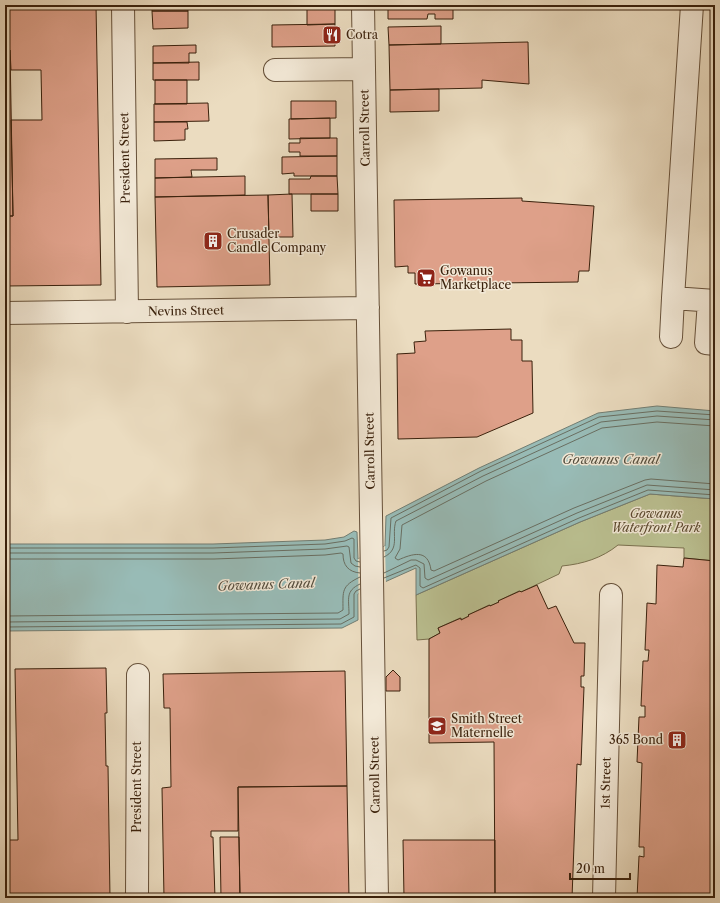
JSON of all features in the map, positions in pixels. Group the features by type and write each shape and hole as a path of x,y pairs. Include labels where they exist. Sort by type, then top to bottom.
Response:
{"street":[{"name":"President Street","path":"123,5 127,312"},
{"name":"Carroll Street","path":"362,5 377,898"},
{"path":"671,338 692,5"},
{"path":"275,70 364,69"},
{"path":"673,298 712,301 706,343 715,344"},
{"name":"Nevins Street","path":"5,313 368,308"},
{"name":"1st Street","path":"604,898 611,595"},
{"name":"President Street","path":"137,898 138,675"}],"green space":[{"name":"Gowanus Waterfront Park","path":"650,494 715,499 715,561 684,558 684,548 618,545 612,550 592,560 562,566 559,574 521,592 519,591 490,606 489,605 461,620 460,618 438,628 440,633 429,639 417,640 416,595 580,522"}],"water":[{"name":"Gowanus Canal","path":"657,406 715,411 715,499 650,494 580,522 416,595 416,568 358,594 358,620 342,628 5,631 5,544 213,544 325,540 344,537 354,531 357,532 358,559 385,546 386,516 479,468 598,413"}],"pier":[{"path":"385,546 386,584 360,596 359,622 358,559"}],"building":[{"path":"5,5 96,5 101,285 5,286 5,216 13,216 11,120 42,120 41,70 11,70 10,50 5,50"},
{"path":"152,5 188,5 188,11 152,11"},
{"path":"335,5 335,24 307,25 307,6"},
{"path":"388,5 453,5 453,19 435,19 435,14 428,14 427,19 388,19"},
{"path":"152,11 188,11 188,28 153,29"},
{"path":"335,24 335,46 272,47 272,25"},
{"path":"441,26 441,44 389,45 388,27"},
{"path":"528,42 529,84 482,80 482,88 390,90 389,45"},
{"path":"196,45 196,53 189,53 189,63 153,63 153,46"},
{"path":"5,50 10,50 13,216 5,216"},
{"path":"199,62 199,80 153,80 153,63"},
{"path":"155,80 187,80 187,104 155,104"},
{"path":"439,89 439,111 390,112 390,90"},
{"path":"291,101 336,101 336,118 291,119"},
{"path":"208,103 209,121 154,122 154,104"},
{"path":"330,118 330,138 289,139 289,119"},
{"path":"154,122 187,122 188,129 185,129 185,140 154,141"},
{"path":"300,138 337,138 337,156 300,156 300,152 289,152 289,143 300,143"},
{"path":"337,156 337,176 294,176 294,173 282,174 282,157"},
{"path":"217,158 217,170 191,170 192,177 155,178 155,159"},
{"path":"245,176 245,195 155,197 155,178"},
{"path":"311,176 337,176 338,194 289,194 289,179 310,179"},
{"path":"292,194 293,237 269,237 268,195"},
{"path":"311,194 338,194 338,211 311,211"},
{"name":"Crusader Candle Company","path":"268,195 270,285 157,287 155,197"},
{"path":"522,198 522,201 594,206 589,271 579,271 578,282 415,284 415,273 408,273 408,266 395,267 394,200"},
{"path":"511,329 511,340 522,340 522,361 532,361 533,413 477,437 398,439 397,354 415,353 414,342 426,341 425,331"},
{"name":"365 Bond","path":"684,558 715,561 715,898 637,898 639,856 644,857 644,847 639,847 642,763 637,762 639,717 645,717 645,706 641,706 643,661 648,661 649,650 645,650 647,603 656,604 657,565 683,567"},
{"path":"537,585 548,609 556,606 574,643 585,643 584,676 581,676 581,687 584,687 581,765 577,764 572,898 495,898 494,742 429,743 429,639 440,633 438,628 461,618 461,620 469,616 468,615 499,602 498,601"},
{"path":"106,668 107,713 105,713 106,766 108,766 110,898 5,898 5,840 18,840 15,669"},
{"path":"393,670 400,677 400,691 386,691 386,677"},
{"path":"345,671 347,786 238,787 238,831 211,831 211,837 213,837 215,898 164,898 162,788 171,787 170,708 164,708 163,674"},
{"path":"347,786 349,898 240,898 238,787"},
{"path":"220,837 239,837 240,898 221,898"},
{"path":"403,840 495,840 495,898 404,898"}],"place":[{"name":"Cotra","path":"332,35"},
{"name":"Crusader Candle Company","path":"213,241"},
{"name":"Gowanus Marketplace","path":"426,278"},
{"name":"Smith Street Maternelle","path":"437,726"},
{"name":"365 Bond","path":"677,740"}]}
